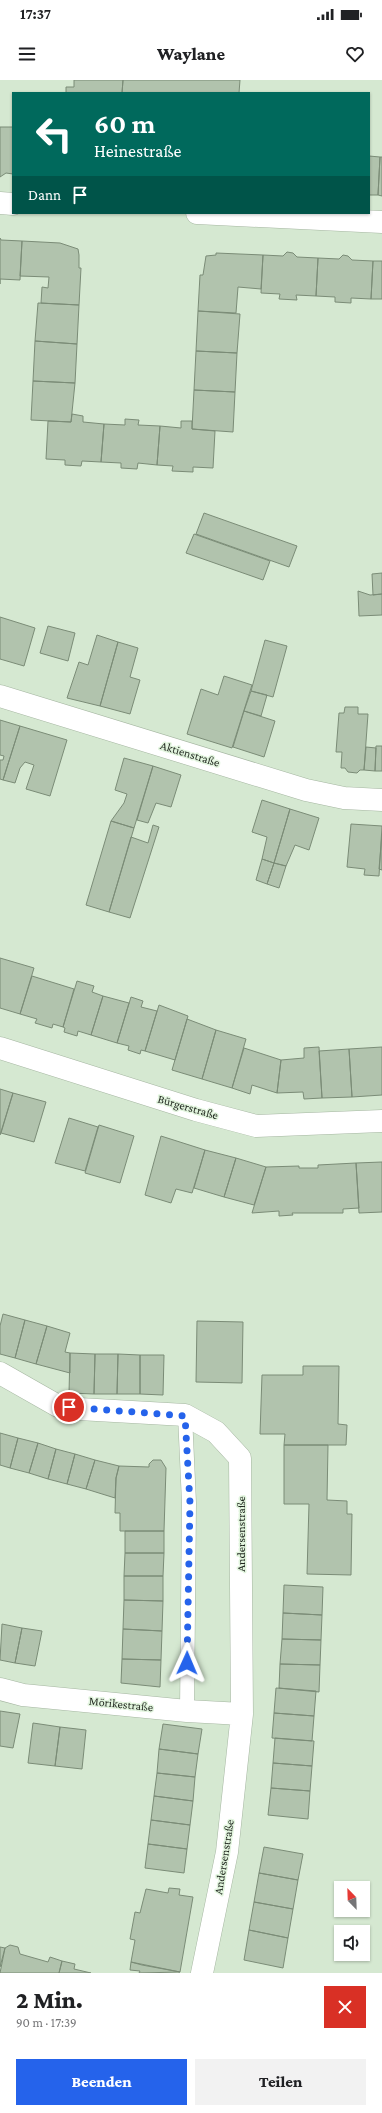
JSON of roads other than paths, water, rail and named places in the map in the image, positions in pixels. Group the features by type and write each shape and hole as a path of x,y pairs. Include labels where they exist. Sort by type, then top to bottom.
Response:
{"street":[{"path":"0,204 12,204"},
{"path":"218,214 382,222"},
{"name":"Aktienstraße","path":"0,696 306,790 344,798 382,800"},
{"name":"Bürgerstraße","path":"0,1048 196,1110 256,1126 382,1121"},
{"path":"0,1373 58,1406 79,1409 185,1416"},
{"name":"Andersenstraße","path":"185,1416 216,1432 240,1458 242,1714 227,1852 202,1973"},
{"name":"Mörikestraße","path":"0,1689 23,1695 242,1714"}],"lane":[{"path":"185,1416 190,1503 187,1710"}]}
